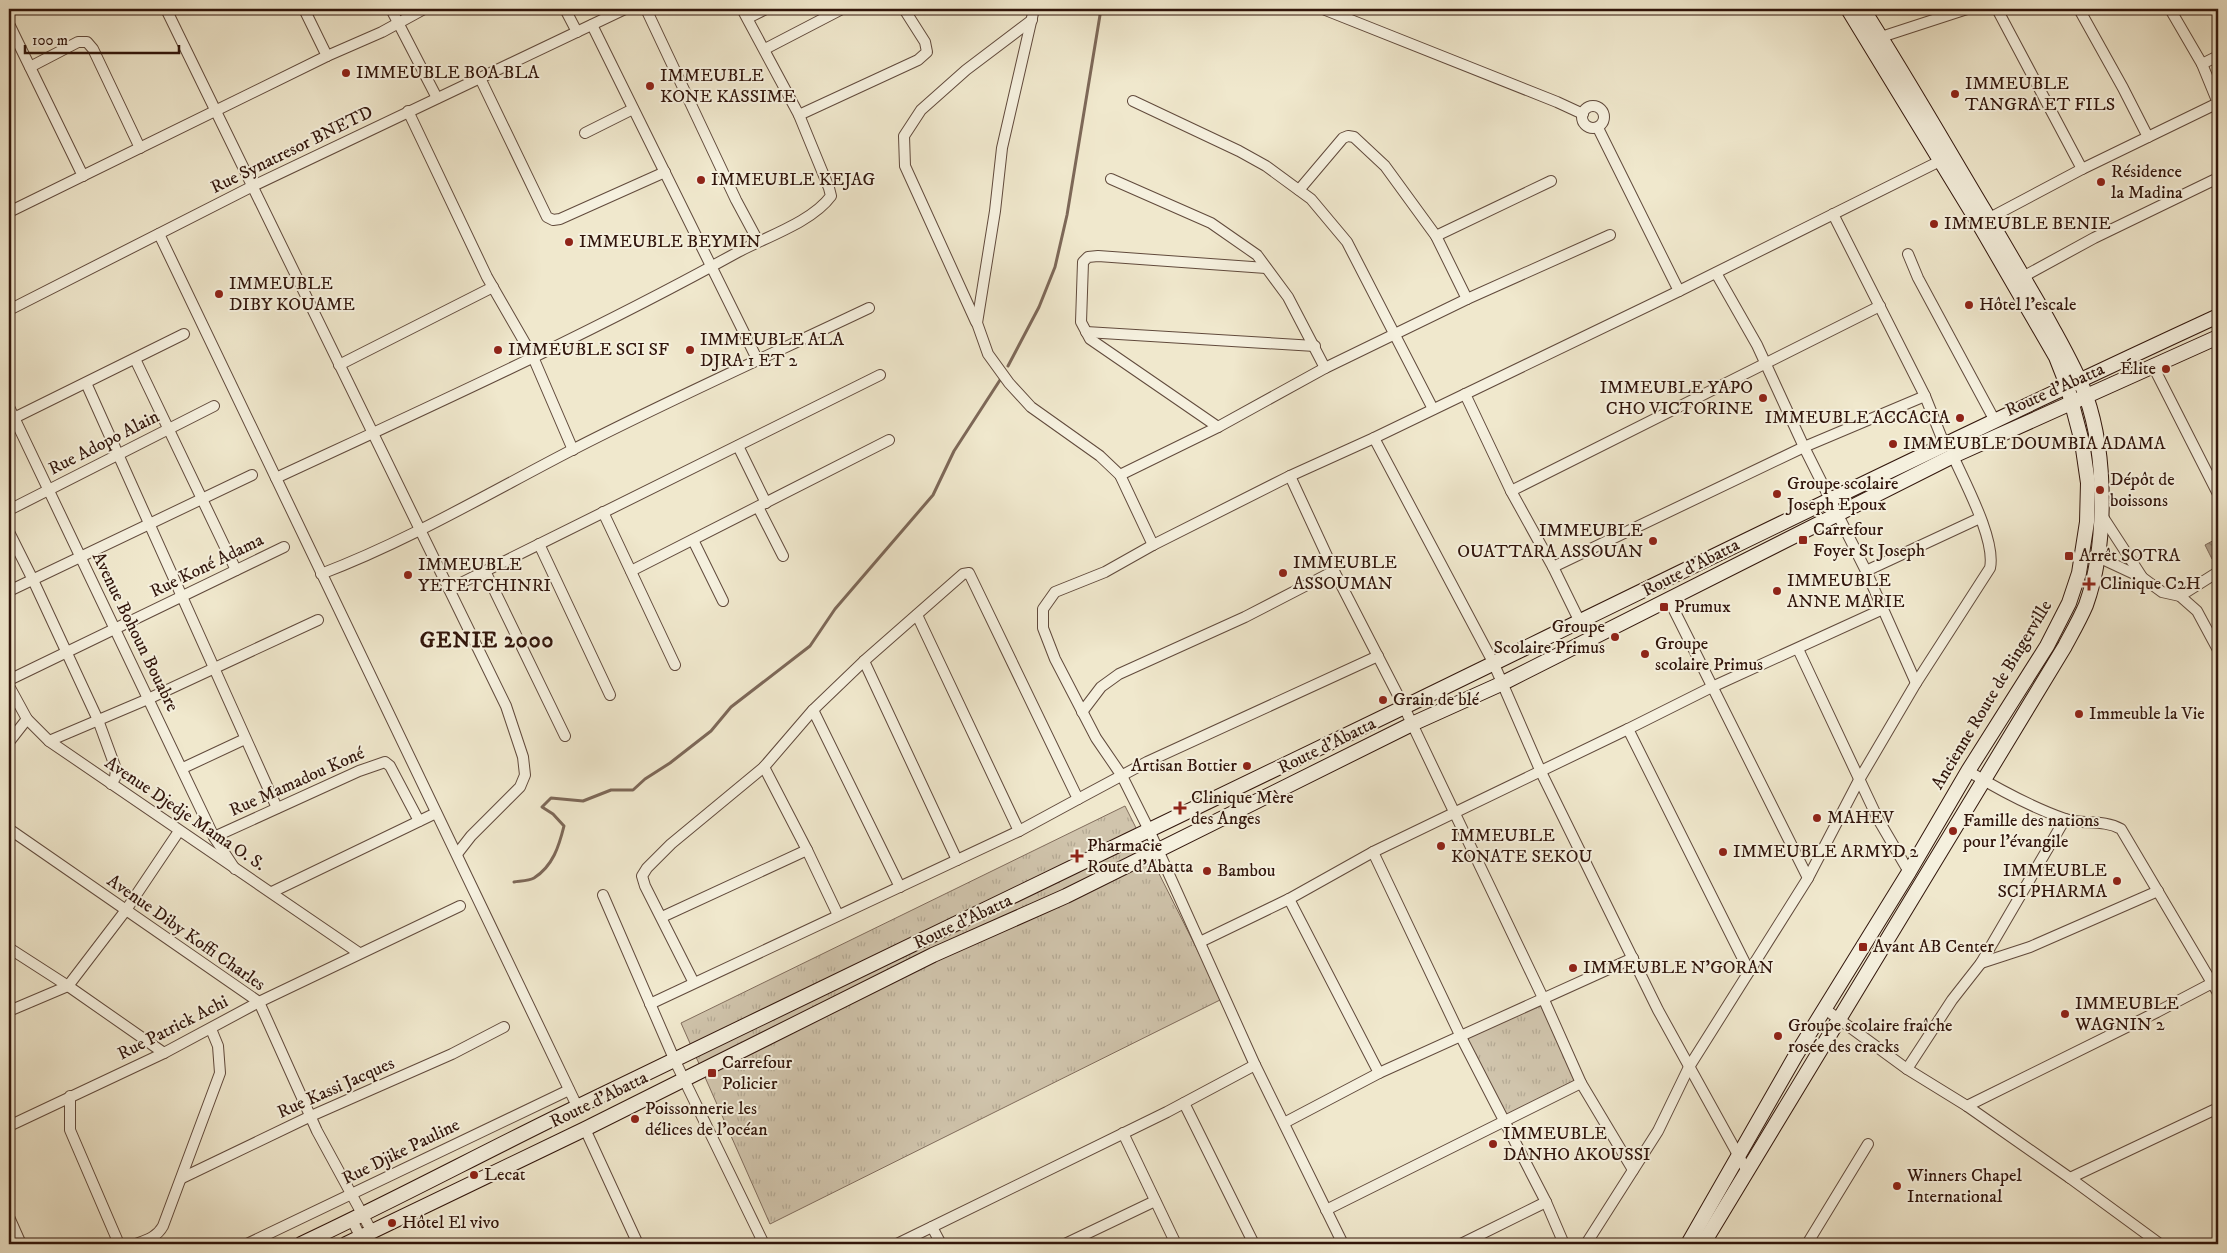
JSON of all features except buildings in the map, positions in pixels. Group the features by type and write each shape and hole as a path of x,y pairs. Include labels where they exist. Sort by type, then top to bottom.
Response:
{"street":[{"path":"166,9 251,187 374,433 506,706 523,757 525,775 520,787 471,836 457,854"},
{"path":"304,9 327,56"},
{"path":"391,9 437,98"},
{"path":"9,211 327,56 382,32 424,9"},
{"path":"565,9 578,32"},
{"name":"Rue Synatresor BNETD","path":"9,310 251,187 625,9"},
{"path":"646,9 736,200 758,241"},
{"path":"276,478 532,357 807,217 825,204 831,196 799,115 745,13 766,9"},
{"path":"765,49 842,9"},
{"path":"799,115 918,60 927,52 925,42 904,9"},
{"path":"977,323 995,211 1002,148 1034,9"},
{"path":"1323,9 1583,114"},
{"name":"Ancienne Route de Bingerville","path":"1703,1244 1838,1018 2065,646 2085,606 2098,557 2101,481 2096,438 2086,398 2056,357 2018,280 1875,39 1848,9"},
{"name":"Ancienne Route de Bingerville","path":"1863,9 1875,39 1940,161 1984,221"},
{"path":"1875,39 1967,9"},
{"path":"1997,9 2082,170"},
{"path":"2079,9 2148,137"},
{"path":"1984,221 2218,103 2202,64 2170,9"},
{"path":"1032,20 966,70 921,110 904,136 905,166 977,323 988,354 1031,407 1100,456 1120,475 1153,544"},
{"path":"9,24 83,176"},
{"path":"592,25 758,361"},
{"path":"30,68 78,42 87,42 93,49 140,148"},
{"path":"2202,64 2218,56"},
{"path":"480,78 547,217 553,220 560,219 665,172"},
{"path":"1133,101 1239,151 1266,166 1311,199 1347,242 1434,409"},
{"path":"1590,106 1601,109 1604,119 1598,128 1590,128 1584,124 1583,114 1590,106"},
{"path":"585,133 633,109"},
{"path":"408,112 493,286 532,357 573,450"},
{"path":"1598,128 1678,291"},
{"path":"1299,190 1343,138 1348,136 1354,137 1385,166 1436,236 1467,299"},
{"path":"1343,1244 1255,1065 1159,850 1122,776 1096,738 1082,712 1052,651 1043,628 1043,609 1055,592 1105,572 1153,544 1290,476 1374,438 1716,273 1940,161"},
{"path":"2018,280 2094,238 2218,178"},
{"path":"1111,179 1211,223 1257,255 1288,297 1325,368"},
{"path":"1436,236 1551,181"},
{"path":"1586,1244 1658,1131 1689,1068 1808,878 1859,780 1916,683 1990,568 1991,553 1980,518 1925,396 1833,214"},
{"path":"159,234 577,1106"},
{"path":"1120,475 1218,427 1325,368 1467,299 1610,235"},
{"path":"1908,254 1918,278 1995,421"},
{"path":"1218,427 1090,339 1081,322 1083,262 1088,257 1266,268"},
{"path":"1716,273 1729,293 1766,365 1804,447 1866,571 1916,683"},
{"path":"339,365 493,286"},
{"path":"1511,491 1766,365 1880,306"},
{"path":"321,574 362,559 573,450 869,308"},
{"name":"Route d'Abatta","path":"346,1244 366,1238 934,955 1066,896 1412,724 1503,683 1838,514 1949,451 1995,421 2073,382 2218,316"},
{"path":"1086,332 1315,346"},
{"path":"12,420 184,334"},
{"name":"Route d'Abatta","path":"301,1244 577,1106 675,1061 1579,620 1831,500 1949,451 2086,398 2218,337"},
{"path":"135,359 236,570"},
{"path":"2153,366 2218,494"},
{"path":"449,589 880,375"},
{"name":"Ancienne Route de Bingerville","path":"1688,1244 1739,1158 1796,1055 1909,872 1968,771 2047,646 2069,602 2078,573 2087,522 2088,483 2082,442 2073,403 2073,382"},
{"path":"86,383 277,808"},
{"path":"1465,394 1511,491 1553,566 1579,620"},
{"path":"1553,566 1804,447 1925,396"},
{"name":"Rue Adopo Alain","path":"9,510 214,406"},
{"name":"Avenue Bohoun Bouabre","path":"9,407 12,420 81,557 183,768 214,837 235,869"},
{"path":"1374,438 1493,662 1541,772 1633,958 1689,1068 1747,1171"},
{"path":"631,571 889,440"},
{"path":"738,446 783,556"},
{"path":"9,591 252,475"},
{"path":"1290,476 1334,571 1404,707 1544,1000 1581,1083 1633,1170"},
{"path":"603,512 676,666"},
{"path":"2101,514 2143,578"},
{"path":"1866,571 1980,518"},
{"path":"9,532 67,651 98,720 116,769 115,778 111,784"},
{"path":"693,540 723,601"},
{"path":"538,544 610,695"},
{"name":"Rue Koné Adama","path":"9,680 284,547"},
{"path":"2098,557 2143,578 2162,592 2180,596 2196,611 2218,650"},
{"path":"485,571 565,736"},
{"path":"1082,712 1101,687 1119,674 1245,617 1334,571"},
{"path":"2180,596 2218,572"},
{"path":"694,983 644,881 642,876 647,868 671,844 764,767 814,710 864,661 963,574 968,573 971,575 1078,799"},
{"path":"1669,600 1808,878"},
{"path":"1200,942 1289,899 1373,852 1454,812 1541,772 1712,687 1882,609"},
{"path":"917,615 1019,831"},
{"path":"49,741 148,699 318,620"},
{"path":"1798,649 1878,819 1909,872"},
{"path":"650,1004 1019,831 1148,762 1378,656"},
{"path":"864,661 957,860"},
{"name":"Avenue Djedje Mama O. S.","path":"9,686 26,719 49,741 359,953"},
{"path":"814,710 900,887"},
{"path":"9,742 26,719"},
{"path":"1628,729 1749,971"},
{"path":"183,768 245,739"},
{"name":"Rue Mamadou Koné","path":"214,837 360,771 385,762 390,766 419,822"},
{"path":"764,767 838,915"},
{"path":"1968,771 2065,819 2081,822 2104,822 2120,829 2216,981 2218,993"},
{"path":"272,892 436,813"},
{"path":"1907,1068 1952,1000 1981,963 2065,819"},
{"name":"Avenue Diby Koffi Charles","path":"9,828 259,1002 311,1116 352,1194 357,1217 366,1238"},
{"path":"9,1011 68,986 126,910 179,831"},
{"path":"662,918 807,850"},
{"path":"1373,852 1461,1037 1546,1202 1564,1244"},
{"path":"1981,963 2030,947 2158,891"},
{"path":"603,895 675,1061 764,1244"},
{"path":"1289,899 1379,1073"},
{"name":"Rue Patrick Achi","path":"9,1126 164,1053 212,1029 259,1002 460,906"},
{"path":"9,948 68,986 164,1053"},
{"path":"1284,1123 1379,1073 1544,1000 1633,958"},
{"path":"1967,1106 2216,981"},
{"path":"1825,1009 1907,1068 1967,1106 2070,1178 2160,1244"},
{"name":"Rue Kassi Jacques","path":"182,1178 311,1116 444,1057 504,1027"},
{"path":"136,1244 159,1232 182,1178 220,1074 218,1046 212,1029"},
{"path":"897,1244 1184,1103 1255,1065"},
{"path":"1326,1210 1581,1083"},
{"name":"Rue Djike Pauline","path":"247,1244 569,1090"},
{"path":"70,1096 70,1130 119,1244"},
{"path":"1184,1103 1254,1244"},
{"path":"2070,1178 2218,1108"},
{"path":"585,1129 638,1244"},
{"path":"1122,1133 1176,1244"},
{"path":"1807,1244 1868,1144"},
{"path":"1066,1244 1155,1201"},
{"path":"1462,1244 1546,1202"},
{"path":"9,1217 21,1244"},
{"path":"932,1228 940,1244"}],"green space":[{"path":"1125,806 1222,999 770,1224 681,1023"},
{"path":"1540,1004 1576,1081 1506,1117 1464,1035"}],"water":[{"path":"2218,538 2218,556 2212,559 2205,545"}],"waterway":[{"path":"1008,366 1039,307 1055,267 1067,215 1101,9"},
{"path":"514,882 532,879 541,873 551,862 564,826 553,814 542,807 551,798 583,801 611,790 633,790 645,779 670,763 711,731 731,707 810,646 835,609 933,495 954,451 1000,380"}],"place":[{"name":"IMMEUBLE BOA BLA","path":"346,73"},
{"name":"IMMEUBLE KONE KASSIME","path":"650,86"},
{"name":"IMMEUBLE TANGRA ET FILS","path":"1955,94"},
{"name":"IMMEUBLE KEJAG","path":"701,180"},
{"name":"Résidence la Madina","path":"2101,182"},
{"name":"IMMEUBLE BENIE","path":"1934,224"},
{"name":"IMMEUBLE BEYMIN","path":"569,242"},
{"name":"IMMEUBLE DIBY KOUAME","path":"219,294"},
{"name":"Hôtel l'escale","path":"1969,305"},
{"name":"IMMEUBLE SCI SF","path":"498,350"},
{"name":"IMMEUBLE ALA DJRA 1 ET 2","path":"690,350"},
{"name":"Élite","path":"2166,369"},
{"name":"IMMEUBLE YAPO CHO VICTORINE","path":"1763,398"},
{"name":"IMMEUBLE ACCACIA","path":"1960,418"},
{"name":"IMMEUBLE DOUMBIA ADAMA","path":"1893,444"},
{"name":"Dépôt de boissons","path":"2100,490"},
{"name":"Groupe scolaire Joseph Epoux","path":"1777,494"},
{"name":"Carrefour Foyer St Joseph","path":"1803,540"},
{"name":"IMMEUBLE OUATTARA ASSOUAN","path":"1653,541"},
{"name":"Arrêt SOTRA","path":"2069,556"},
{"name":"IMMEUBLE ASSOUMAN","path":"1283,573"},
{"name":"IMMEUBLE YETETCHINRI","path":"408,575"},
{"name":"Clinique C2H","path":"2089,584"},
{"name":"IMMEUBLE ANNE MARIE","path":"1777,591"},
{"name":"Prumux","path":"1664,607"},
{"name":"Groupe Scolaire Primus","path":"1615,637"},
{"name":"Groupe scolaire Primus","path":"1645,654"},
{"name":"Grain de blé","path":"1383,700"},
{"name":"Immeuble la Vie","path":"2079,714"},
{"name":"Artisan Bottier","path":"1247,766"},
{"name":"Clinique Mère des Anges","path":"1180,808"},
{"name":"MAHEV","path":"1817,818"},
{"name":"Famille des nations pour l'évangile","path":"1953,831"},
{"name":"IMMEUBLE KONATE SEKOU","path":"1441,846"},
{"name":"IMMEUBLE ARMYD 2","path":"1723,852"},
{"name":"Pharmacie Route d’Abatta","path":"1077,856"},
{"name":"Bambou","path":"1207,871"},
{"name":"IMMEUBLE SCI PHARMA","path":"2117,881"},
{"name":"Avant AB Center","path":"1863,947"},
{"name":"IMMEUBLE N'GORAN","path":"1573,968"},
{"name":"IMMEUBLE WAGNIN 2","path":"2065,1014"},
{"name":"Groupe scolaire fraîche rosée des cracks","path":"1778,1036"},
{"name":"Carrefour Policier","path":"712,1073"},
{"name":"Poissonnerie les délices de l'océan","path":"635,1119"},
{"name":"IMMEUBLE DANHO AKOUSSI","path":"1493,1144"},
{"name":"Lecat","path":"474,1175"},
{"name":"Winners Chapel International","path":"1897,1186"},
{"name":"Hôtel El vivo","path":"392,1223"}],"district":[{"name":"GENIE 2000","path":"487,640"}]}
